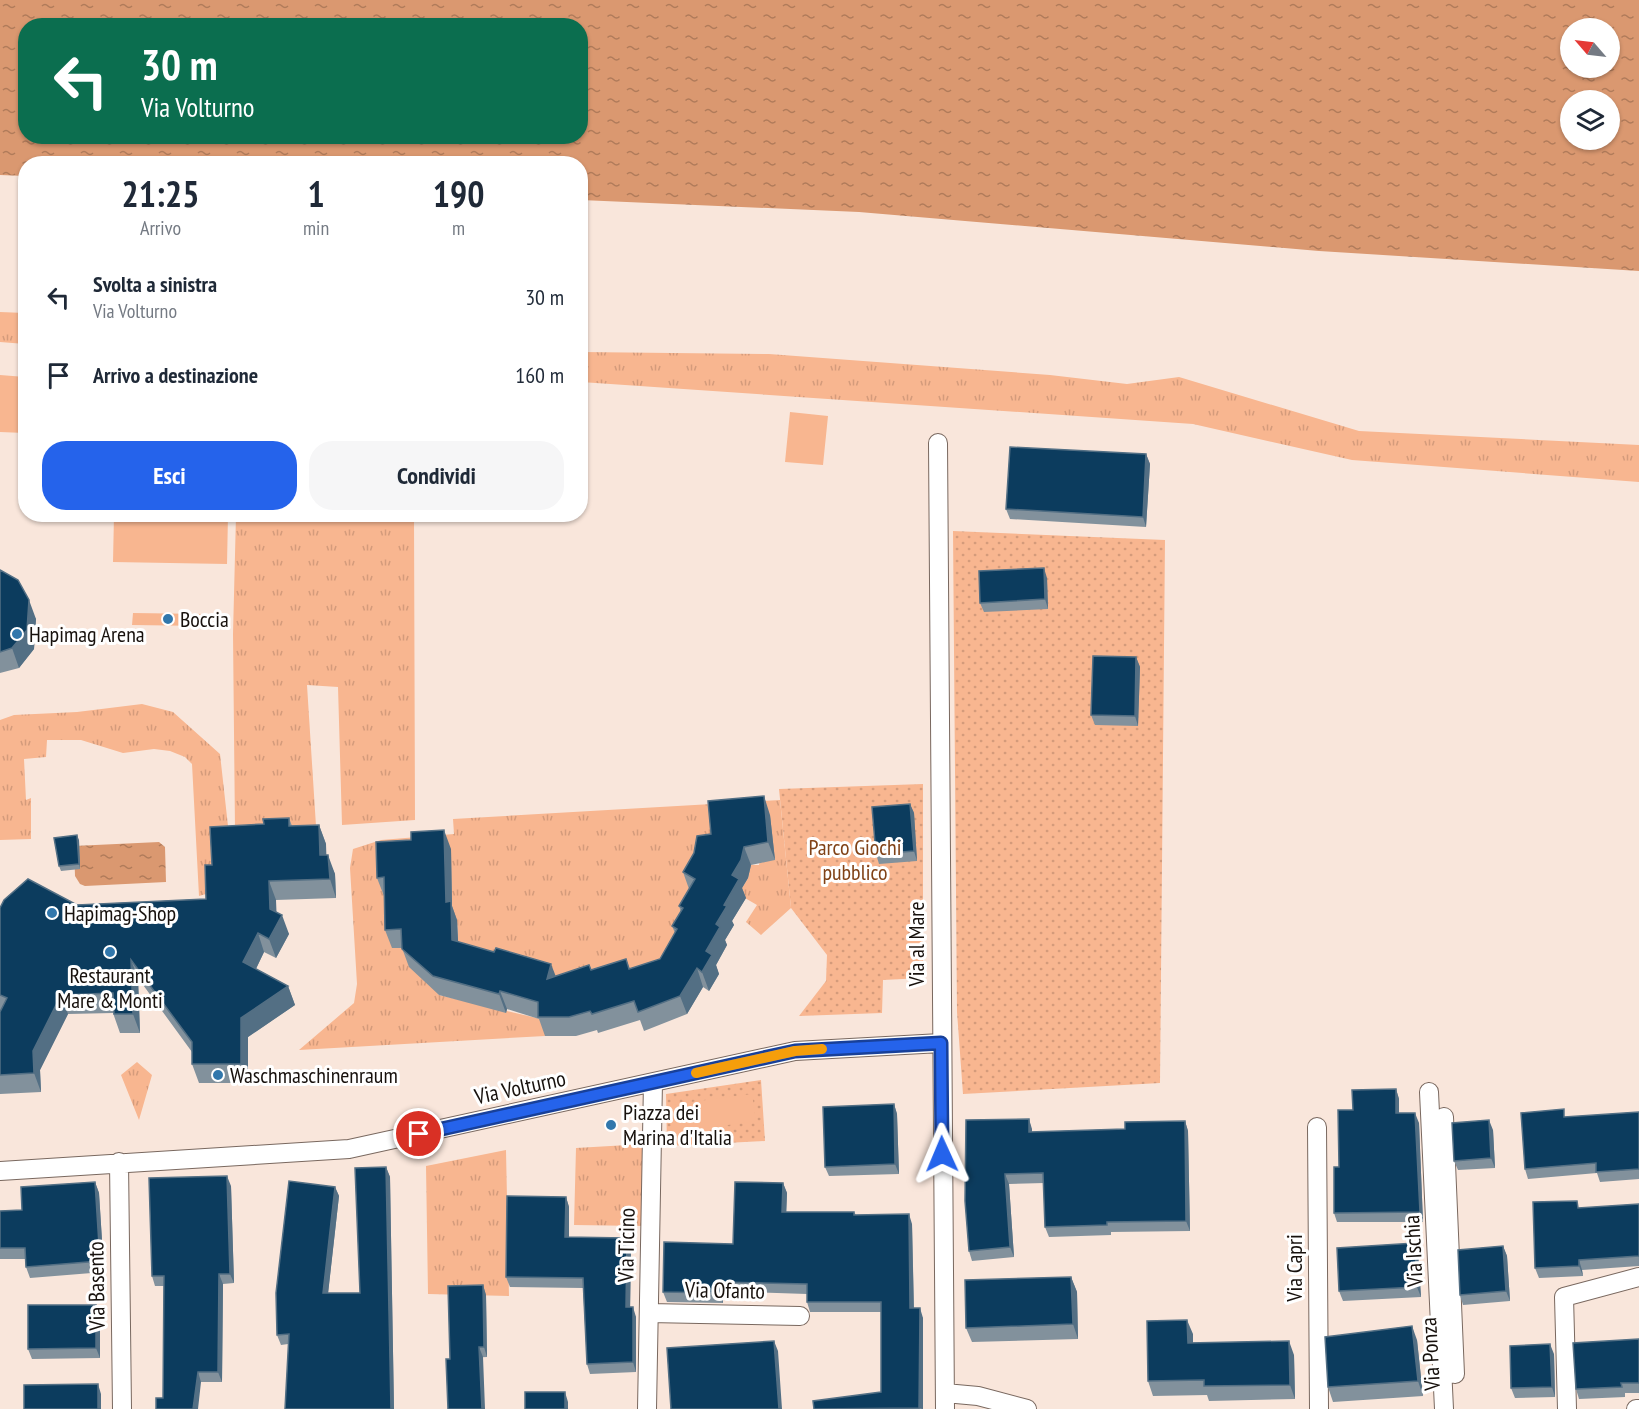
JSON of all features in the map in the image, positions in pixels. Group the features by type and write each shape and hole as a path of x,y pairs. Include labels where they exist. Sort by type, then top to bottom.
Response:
{"street":[{"name":"Via al Mare","path":"938,443 945,1401"},
{"name":"Via Volturno","path":"0,1171 349,1149 795,1051 941,1043"},
{"name":"Via Ticino","path":"647,1409 653,1082"},
{"name":"Via Ischia","path":"1429,1092 1444,1409"},
{"name":"Via Ponza","path":"1443,1117 1457,1409"},
{"name":"Via Capri","path":"1317,1127 1319,1409"},
{"name":"Via Basento","path":"119,1162 122,1409"},
{"path":"1566,1409 1564,1297 1639,1277"},
{"name":"Via Ofanto","path":"649,1313 800,1316"},
{"path":"945,1401 978,1396 1027,1409"}],"green space":[{"path":"0,312 18,313 18,343 0,342"},
{"path":"588,352 769,354 1050,375 1127,384 1179,377 1359,431 1639,445 1639,482 1352,460 1193,424 588,382"},
{"path":"0,375 18,376 18,433 0,432"},
{"path":"790,412 828,416 823,465 785,462"},
{"path":"114,522 228,522 227,564 113,562"},
{"path":"236,522 414,522 415,820 342,825 338,687 307,685 316,826 235,830 233,634"},
{"path":"953,531 1165,540 1160,1083 963,1094 957,1012"},
{"name":"Boccia","path":"133,613 205,614 204,626 132,625"},
{"path":"142,704 173,712 220,754 229,835 205,918 206,894 199,896 192,764 185,757 170,751 154,749 123,753 81,740 47,740 46,757 24,759 26,800 31,798 31,839 0,840 0,720 14,715 77,712"},
{"name":"Parco Giochi pubblico","path":"923,784 923,978 883,980 882,1013 799,1016 826,981 827,955 791,908 779,789"},
{"path":"780,800 791,908 761,935 746,922 757,905 738,894 748,878 750,865 759,865 770,815 684,948 598,989 459,963 457,920 409,895 408,948 439,995 545,1020 545,1036 299,1050 354,1003 357,984 350,868 353,849 381,840 454,834 453,819"},
{"path":"137,1062 152,1075 139,1120 121,1075"},
{"path":"761,1080 765,1141 667,1146 666,1094"},
{"path":"752,1094 756,1121 672,1133 668,1105"},
{"path":"645,1144 641,1226 574,1225 576,1148"},
{"path":"506,1150 509,1296 428,1294 426,1166"}],"water":[{"path":"0,0 1639,0 1639,271 1319,251 859,212 588,200 588,156 18,156 18,176 0,175"},
{"path":"159,842 165,847 166,882 85,886 80,884 75,876 74,846"}],"building":[{"path":"1010,447 1146,454 1143,517 1006,509"},
{"path":"1044,568 1045,599 980,603 979,571"},
{"path":"0,570 18,580 29,600 27,630 12,648 0,652"},
{"path":"1093,656 1136,657 1135,716 1091,715"},
{"path":"764,796 768,842 744,847 741,860 732,875 739,879 724,905 727,906 716,924 720,927 706,951 712,955 702,972 697,968 680,996 638,1012 634,1001 592,1014 590,1011 569,1017 538,1017 538,1002 433,976 402,949 401,929 385,930 384,877 377,878 376,842 411,840 411,832 444,830 446,902 451,901 452,940 494,952 496,948 551,964 547,979 589,965 591,970 626,959 629,969 660,959 677,929 672,926 683,908 679,906 695,879 683,872 694,853 697,836 711,834 708,801"},
{"path":"910,804 914,851 876,854 872,807"},
{"path":"289,818 289,826 319,825 320,855 328,855 330,879 269,881 270,909 282,915 269,939 258,933 243,962 288,986 241,1018 241,1064 192,1064 192,1042 131,960 133,1014 114,1014 113,993 61,995 33,1051 34,1073 0,1075 0,1012 7,998 0,995 0,908 4,900 28,879 77,905 206,899 205,865 212,865 210,827 264,824 263,819"},
{"path":"77,835 79,864 59,866 54,838"},
{"path":"1396,1089 1396,1113 1415,1113 1420,1212 1334,1213 1334,1167 1339,1167 1338,1110 1353,1110 1352,1090"},
{"path":"894,1104 895,1164 825,1167 823,1107"},
{"path":"1564,1109 1564,1117 1639,1112 1639,1169 1596,1172 1596,1163 1525,1169 1521,1113"},
{"path":"1029,1119 1029,1132 1125,1129 1125,1122 1185,1121 1186,1221 1107,1222 1107,1225 1045,1227 1043,1173 1005,1174 1010,1247 969,1251 965,1201 966,1120"},
{"path":"1489,1120 1491,1158 1454,1161 1452,1123"},
{"path":"386,1167 391,1409 285,1409 289,1334 277,1335 276,1293 289,1181 335,1187 323,1293 360,1293 355,1168"},
{"path":"227,1176 230,1274 219,1274 218,1372 198,1372 193,1409 156,1409 156,1398 163,1398 164,1276 152,1276 149,1178"},
{"path":"95,1182 100,1261 26,1267 25,1248 0,1248 0,1211 22,1210 21,1187"},
{"path":"735,1182 783,1183 782,1212 854,1212 854,1215 909,1214 910,1308 920,1308 919,1408 814,1409 813,1401 881,1392 881,1302 807,1302 807,1284 720,1282 719,1293 663,1292 664,1242 733,1244"},
{"path":"507,1196 566,1197 565,1237 627,1238 626,1307 633,1307 633,1362 587,1364 583,1278 506,1277"},
{"path":"1577,1201 1578,1208 1639,1204 1639,1256 1579,1260 1579,1266 1535,1268 1533,1202"},
{"path":"1415,1243 1417,1287 1339,1291 1337,1248"},
{"path":"1503,1246 1506,1291 1460,1295 1458,1250"},
{"path":"1071,1277 1073,1324 966,1328 965,1280"},
{"path":"483,1285 484,1347 479,1347 482,1409 448,1409 446,1359 450,1359 448,1286"},
{"path":"28,1305 96,1305 96,1348 28,1349"},
{"path":"1187,1320 1188,1343 1289,1341 1290,1385 1204,1386 1204,1380 1148,1381 1147,1321"},
{"path":"1412,1326 1418,1381 1328,1387 1325,1337"},
{"path":"1639,1339 1639,1383 1621,1383 1622,1387 1576,1389 1573,1343"},
{"path":"774,1341 779,1409 671,1409 667,1348"},
{"path":"1550,1344 1552,1387 1511,1388 1510,1346"},
{"path":"98,1384 98,1409 24,1409 24,1385"},
{"path":"525,1392 565,1392 565,1409 525,1409"}],"slow traffic":[{"path":"696,1073 795,1051 822,1049"}],"place":[{"name":"Boccia","path":"168,619"},
{"name":"Hapimag Arena","path":"17,634"},
{"name":"Hapimag-Shop","path":"52,913"},
{"name":"Restaurant Mare & Monti","path":"110,952"},
{"name":"Waschmaschinenraum","path":"218,1075"},
{"name":"Piazza dei Marina d'Italia","path":"611,1125"}],"route":[{"path":"419,1134 795,1051 941,1043 942,1154"}]}
